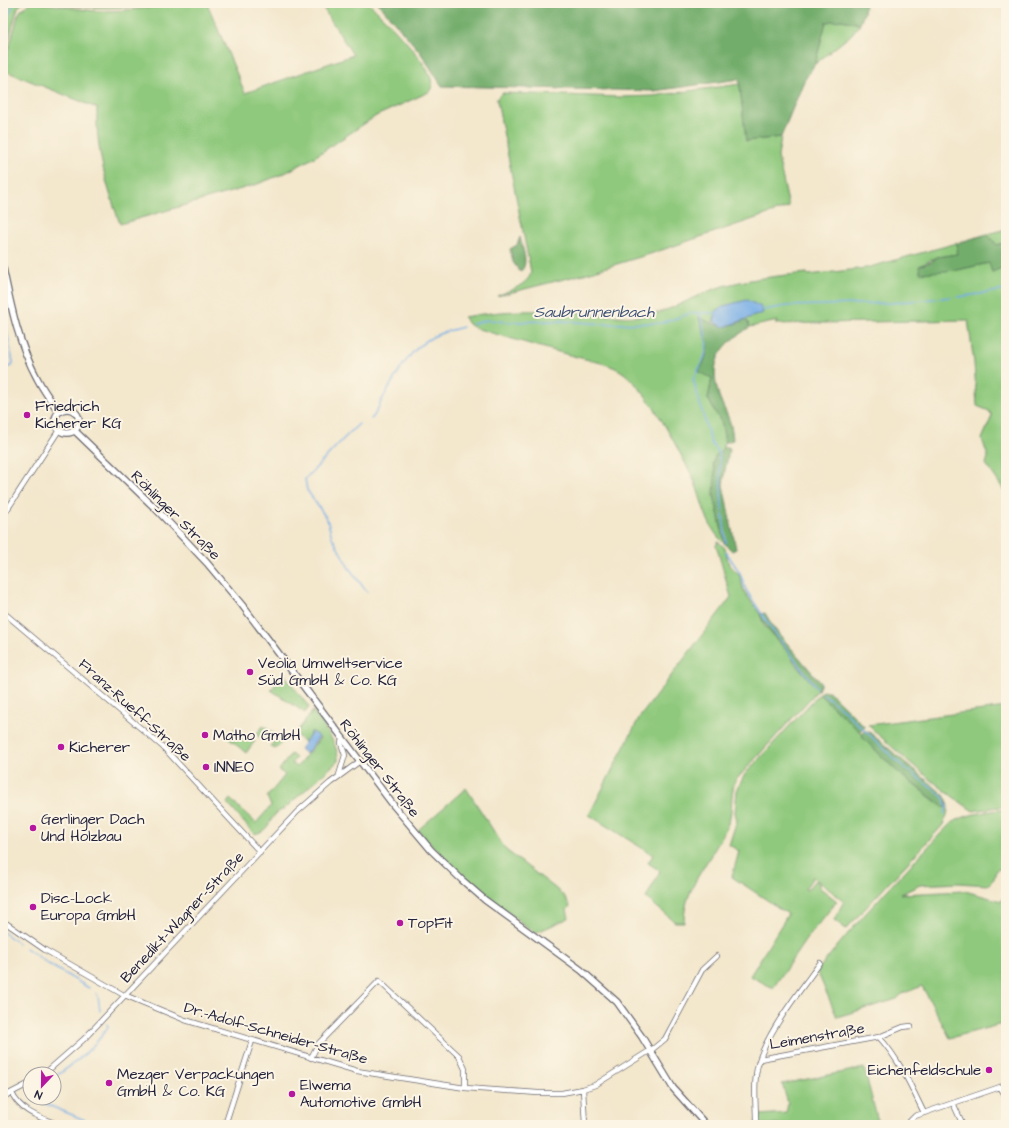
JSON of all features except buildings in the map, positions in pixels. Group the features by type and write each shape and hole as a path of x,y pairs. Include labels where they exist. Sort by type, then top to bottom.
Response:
{"street":[{"path":"3,268 17,330 25,352 37,379 59,412"},
{"path":"69,408 78,414 80,422 75,431 66,433 59,430 55,423 59,412 69,408"},
{"path":"3,516 59,430"},
{"name":"Röhlinger Straße","path":"75,431 165,518 207,563 242,605 410,826 447,866 485,900 599,985 623,1009 683,1100 705,1125"},
{"name":"Franz-Rueff-Straße","path":"3,612 163,747 260,852"},
{"path":"339,776 345,761 341,743 342,738"},
{"name":"Benedikt-Wagner-Straße","path":"54,1066 73,1050 126,995 297,812 339,776 360,761"},
{"name":"Dr.-Adolf-Schneider-Straße","path":"3,921 45,950 126,995 185,1020 357,1071 464,1088 546,1093 562,1093 595,1085 665,1039 702,970 718,956"},
{"path":"754,1125 756,1116 756,1075 760,1058 787,1011 820,963"},
{"path":"311,1058 318,1044 379,981 459,1056 465,1069 464,1088"},
{"name":"Leimenstraße","path":"760,1058 879,1037 903,1027 911,1026"},
{"name":"Leimenstraße","path":"879,1037 890,1049 900,1065 924,1113"},
{"path":"225,1125 252,1041"},
{"path":"908,1125 915,1116 1006,1085"},
{"path":"3,1097 22,1087"},
{"path":"1000,1087 1006,1096"},
{"path":"583,1089 585,1125"},
{"path":"12,1093 22,1107 59,1125"},
{"path":"953,1104 963,1125"}],"green space":[{"path":"6,3 23,3 18,7 4,56 3,14"},
{"path":"30,3 103,11 207,3 245,93 353,55 320,3 369,3 407,43 426,67 431,78 432,87 429,92 376,116 313,158 283,174 255,185 120,224 106,182 100,153 97,108 3,70 18,15 21,10"},
{"path":"55,3 166,3 138,7 96,8"},
{"path":"378,3 865,3 864,13 860,24 842,20 826,22 815,64 804,81 781,137 746,141 739,79 654,91 442,86 420,52"},
{"path":"842,20 860,24 851,35 815,64 826,22"},
{"path":"740,84 746,141 781,137 778,157 789,207 650,254 584,274 497,296 522,284 529,277 531,272 497,101 497,98 502,93 622,97 653,96"},
{"path":"1006,229 1006,242 997,245 987,234"},
{"path":"987,234 997,245 1006,242 1006,266 992,272 989,263 957,270 920,273 919,266 931,262 937,257 957,254 957,243"},
{"path":"520,237 525,260 523,269 520,272 513,262 510,249 517,245"},
{"path":"957,243 957,254 937,257 919,266 957,270 989,263 992,272 1006,266 1006,493 986,464 988,457 982,439 992,416 989,411 977,406 974,363 968,320 775,324 778,321 750,327 746,319 763,311 749,302 719,309 712,324 699,317 707,343 706,361 712,378 708,399 722,424 725,443 721,451 715,456 713,464 715,470 714,496 725,544 712,528 690,472 653,406 635,383 625,374 602,363 475,328 467,323 464,317 479,314 524,311 570,312 626,317 650,315 669,309 708,291 739,282 784,275 807,273 809,275 866,268"},
{"path":"699,317 711,323 722,326 746,319 750,327 731,341 720,355 716,363 716,383 719,396 730,421 733,440 725,443 722,424 708,399 712,378 698,372 703,365 707,351 706,339"},
{"path":"724,446 730,448 723,485 736,549 732,551 725,544 714,496 715,470 713,464 715,456"},
{"path":"718,542 725,548 729,565 739,574 744,591 760,614 764,626 789,653 795,663 818,690 735,781 729,821 689,895 685,908 684,922 675,922 646,898 660,871 648,863 653,855 589,815 639,718 731,597 716,545"},
{"path":"765,613 773,627 821,683 818,690 766,626 760,614"},
{"path":"284,674 309,707 305,713 271,690"},
{"path":"823,691 829,691 865,727 859,731 819,694"},
{"path":"819,694 863,734 863,738 901,775 944,808 947,800 948,813 942,826 846,929 834,920 844,901 813,877 805,889 807,890 815,880 819,883 819,887 837,901 807,938 773,988 750,976 788,914 732,877 739,851 729,845 737,820 735,813 737,790 745,774"},
{"path":"1006,707 1006,806 973,811 919,770 868,725"},
{"path":"313,711 333,741 338,755 338,761 284,809 275,815 264,830 254,834 227,803 230,799 256,823 271,806 267,797 285,775 279,770 291,754 296,758 292,763 297,767 320,738 312,731 304,742 295,734"},
{"path":"263,726 283,740 277,748 274,749 271,746 275,740 264,732 260,738 258,736 257,733"},
{"path":"235,728 251,741 253,738 255,741 246,753 227,737"},
{"path":"868,731 944,795 947,800 945,808 901,775 863,738 862,732"},
{"path":"466,788 506,850 565,897 570,906 567,910 569,918 535,933 480,891 443,858 418,830"},
{"path":"1006,809 1006,868 996,870 994,879 988,885 958,883 920,885 901,894 965,891 1001,901 1006,893 1006,1023 950,1038 922,986 902,994 897,999 837,1017 817,971 882,896 949,825 969,815"},
{"path":"864,1068 879,1125 757,1125 760,1115 786,1113 788,1103 782,1084"}],"water":[{"path":"747,300 761,307 763,313 724,327 714,322 716,311 727,305"},
{"path":"312,732 319,737 306,754 300,749"}],"waterway":[{"path":"3,30 14,3"},
{"path":"3,233 6,247"},
{"name":"Saubrunnenbach","path":"958,297 1006,290"},
{"name":"Saubrunnenbach","path":"763,310 787,306 891,303 952,297"},
{"path":"3,312 13,362 12,366 3,368"},
{"path":"699,312 705,332 706,347 703,361 693,379 711,443 719,453 726,543"},
{"name":"Saubrunnenbach","path":"473,324 488,320 507,322 560,321 605,324 662,323 691,313 715,313"},
{"name":"Saubrunnenbach","path":"371,419 403,365 416,349 435,336 463,327"},
{"name":"Saubrunnenbach","path":"359,424 305,479 307,490 327,519 332,537 349,568 367,592"},
{"path":"726,552 740,573 746,590 773,631 817,688"},
{"path":"823,694 840,707 899,763 943,797 947,807 944,814"},
{"path":"3,932 18,943"},
{"path":"26,948 50,965 89,988"},
{"path":"96,993 98,996 100,1011"},
{"path":"62,1072 90,1049 103,1035 108,1027 107,1024"},
{"path":"51,1106 97,1125"}],"place":[{"name":"Friedrich Kicherer KG","path":"27,415"},
{"name":"Veolia Umweltservice Süd GmbH & Co. KG","path":"250,672"},
{"name":"Matho GmbH","path":"205,735"},
{"name":"Kicherer","path":"61,747"},
{"name":"INNEO","path":"206,767"},
{"name":"Gerlinger Dach Und Holzbau","path":"33,828"},
{"name":"Disc-Lock Europa GmbH","path":"33,907"},
{"name":"TopFit","path":"400,923"},
{"name":"Eichenfeldschule","path":"989,1070"},
{"name":"Mezger Verpackungen GmbH & Co. KG","path":"109,1083"},
{"name":"Elwema Automotive GmbH","path":"292,1094"}]}
